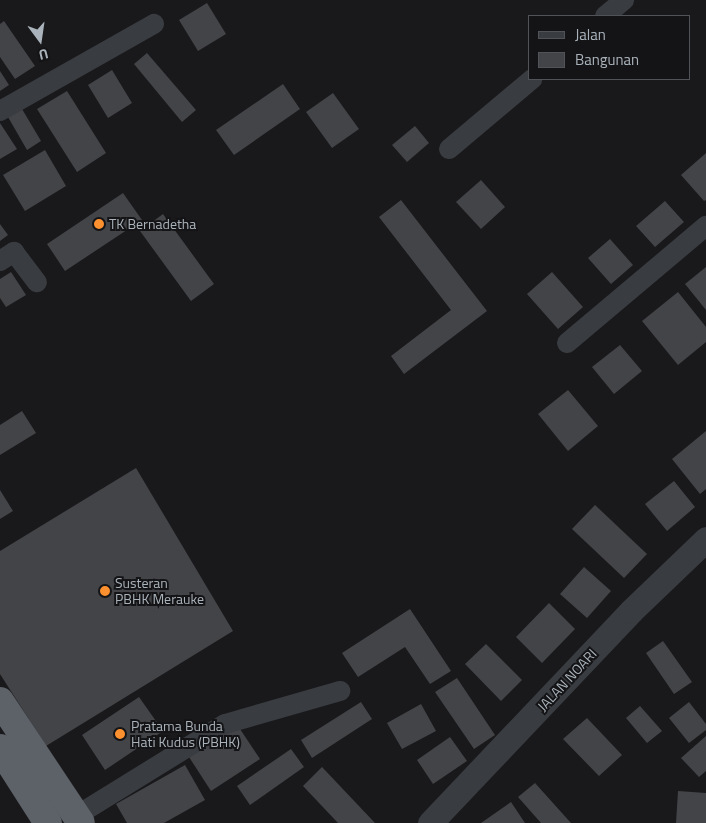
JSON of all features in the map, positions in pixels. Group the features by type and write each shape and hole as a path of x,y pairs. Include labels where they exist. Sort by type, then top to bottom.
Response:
{"highway":[{"path":"0,701 78,819"},
{"path":"0,748 48,823"}],"street":[{"path":"606,15 624,0"},
{"path":"0,111 154,24"},
{"path":"449,149 531,80"},
{"path":"567,342 706,226"},
{"path":"0,261 14,252 37,282"},
{"name":"JALAN NOARI","path":"430,823 631,611 706,540"},
{"path":"78,819 225,724 340,691"}],"building":[{"path":"207,3 226,34 198,51 179,20"},
{"path":"4,21 35,66 15,79 0,57 0,24"},
{"path":"147,53 196,110 182,122 134,64"},
{"path":"112,70 132,103 108,118 88,85"},
{"path":"0,71 9,85 0,91"},
{"path":"283,84 300,109 234,155 216,130"},
{"path":"67,91 106,153 77,172 37,109"},
{"path":"333,93 359,129 332,148 306,112"},
{"path":"22,109 41,141 27,150 8,117"},
{"path":"0,123 17,149 0,159"},
{"path":"415,126 429,143 407,162 392,145"},
{"path":"45,150 66,186 25,211 3,175"},
{"path":"706,153 706,200 704,201 681,175"},
{"path":"481,180 505,207 481,229 456,202"},
{"path":"123,193 142,220 65,271 47,244"},
{"path":"401,200 487,311 404,374 391,356 451,310 379,217"},
{"path":"665,201 684,222 655,247 636,226"},
{"path":"163,214 214,284 191,301 140,231"},
{"path":"0,224 8,235 0,241"},
{"path":"610,239 633,265 611,284 588,258"},
{"path":"706,267 706,310 685,284"},
{"path":"11,272 26,295 6,307 0,298 0,279"},
{"path":"552,272 583,307 558,329 527,294"},
{"path":"678,292 706,327 706,342 678,365 642,321"},
{"path":"620,345 642,371 614,394 592,367"},
{"path":"568,390 598,426 568,451 538,414"},
{"path":"22,411 36,433 0,455 0,425"},
{"path":"706,431 706,489 700,494 672,459"},
{"name":"Susteran PBHK Merauke","path":"136,468 233,631 46,746 0,674 0,551"},
{"path":"674,481 695,507 667,531 645,504"},
{"path":"0,490 13,511 0,519"},
{"path":"595,505 647,554 624,578 572,529"},
{"path":"584,567 611,591 587,618 560,594"},
{"path":"549,603 575,629 542,663 516,637"},
{"path":"410,609 451,671 430,684 405,647 358,677 342,653"},
{"path":"663,641 692,682 674,694 646,653"},
{"path":"486,644 522,680 501,701 465,664"},
{"path":"457,678 495,735 474,749 435,692"},
{"path":"139,697 163,731 105,770 82,735"},
{"path":"361,702 372,719 312,758 301,740"},
{"path":"689,702 706,724 706,730 689,743 669,718"},
{"path":"421,704 436,731 402,749 387,723"},
{"path":"640,706 662,731 647,743 626,718"},
{"path":"587,718 622,755 599,776 563,739"},
{"path":"238,726 260,759 211,791 189,757"},
{"path":"706,736 706,771 699,777 681,758"},
{"path":"450,737 467,761 433,784 417,760"},
{"path":"291,749 304,767 250,805 237,786"},
{"path":"185,765 205,800 164,823 127,823 116,804"},
{"path":"322,767 375,823 338,823 303,786"},
{"path":"535,783 571,823 541,823 518,797"},
{"path":"678,791 706,793 706,823 676,823"},
{"path":"511,802 525,823 481,823"}],"place":[{"name":"TK Bernadetha","path":"99,224"},
{"name":"Susteran PBHK Merauke","path":"105,591"},
{"name":"Pratama Bunda Hati Kudus (PBHK)","path":"120,734"}]}
